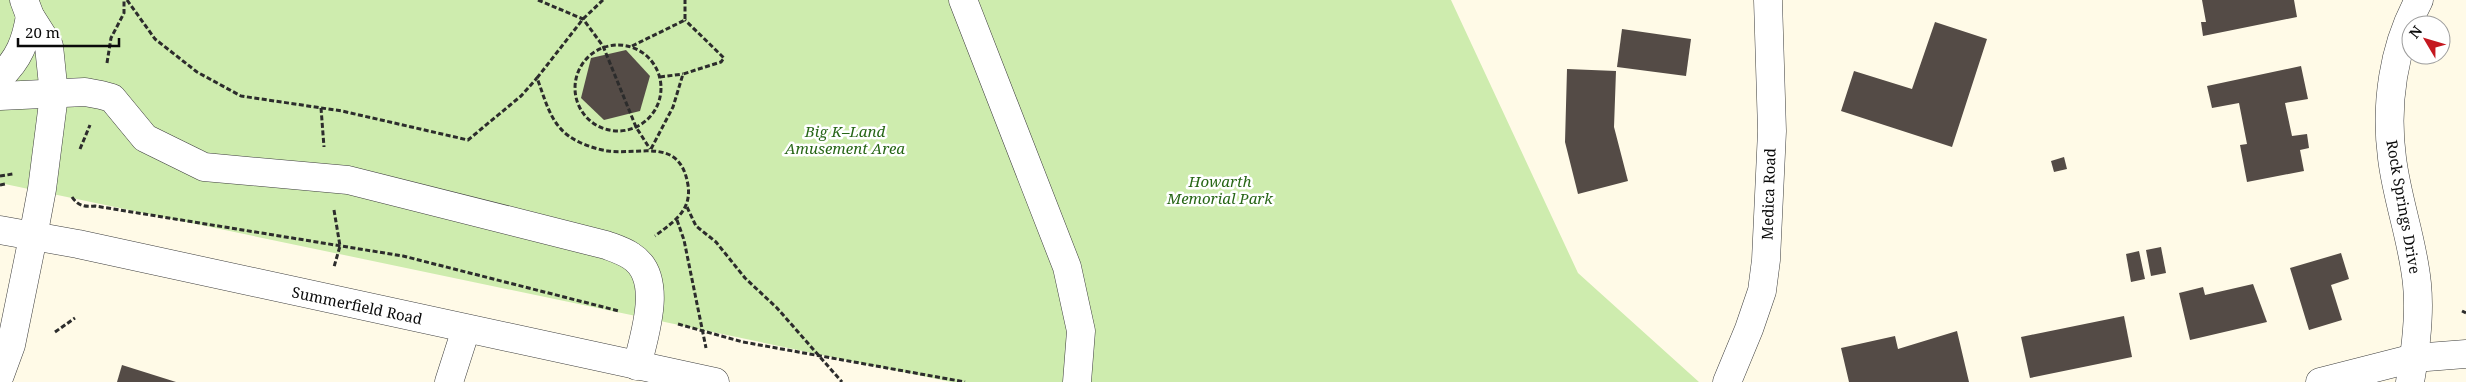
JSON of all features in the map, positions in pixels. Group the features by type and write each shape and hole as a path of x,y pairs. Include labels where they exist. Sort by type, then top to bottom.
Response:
{"street":[{"path":"963,0 1067,267 1081,331 1077,382"},
{"name":"Medica Road","path":"1727,382 1750,329 1762,291 1766,260 1772,131 1768,0"},
{"name":"Rock Springs Drive","path":"2412,370 2417,284 2392,158 2388,108 2397,59 2413,11 2420,0"},
{"path":"0,77 17,59 26,40 27,8"},
{"path":"0,375 11,345 33,237 42,189 54,94 49,46 27,8"},
{"path":"0,96 85,92 112,98 145,138 204,167 348,180 606,245 633,257 647,275 651,292 648,318 637,366"},
{"name":"Summerfield Road","path":"0,230 78,244 637,366 670,378 712,382"},
{"path":"449,382 466,330"},
{"path":"2320,382 2412,370 2466,354"}],"path":[{"path":"107,69 111,38 124,13 126,0"},
{"path":"126,0 155,39 197,72 241,96 342,111 468,140 521,96 583,20 603,0"},
{"path":"538,0 583,20 603,46 636,127 651,150"},
{"path":"660,77 683,74 721,62 724,58 684,20 685,0"},
{"path":"632,46 684,20"},
{"path":"618,44 632,46 645,54 654,64 660,77 660,92 657,106 649,118 636,127 623,131 608,130 596,125 585,116 578,104 574,90 581,64 603,46 618,44"},
{"path":"651,150 673,106 683,74"},
{"path":"536,78 554,123 578,142 608,151 651,150 668,152 680,164 688,186 687,207 696,226 716,242 745,278 777,308 842,382"},
{"path":"321,108 326,177 338,225 340,246 325,298"},
{"path":"74,154 82,146 92,121"},
{"path":"0,176 18,173"},
{"path":"0,185 5,184"},
{"path":"69,193 76,203 86,207 95,206 403,256 628,314"},
{"path":"633,257 644,244 677,220 687,207"},
{"path":"677,220 684,240 704,330 712,382"},
{"path":"2462,311 2466,313"},
{"path":"55,332 75,318"},
{"path":"674,324 704,330 743,342 965,382"}],"green space":[{"name":"Howarth Memorial Park","path":"0,0 1451,0 1578,273 1699,382 951,382 0,183"}],"building":[{"path":"2202,0 2294,0 2297,17 2203,36 2201,22 2206,22"},
{"path":"1935,22 1987,39 1952,147 1841,111 1854,71 1912,89"},
{"path":"1622,29 1691,39 1686,76 1617,67"},
{"path":"626,50 650,76 640,111 604,120 581,98 591,58"},
{"path":"2301,66 2308,99 2285,103 2292,136 2307,134 2309,148 2300,150 2304,171 2247,182 2240,145 2247,144 2239,103 2212,108 2207,86"},
{"path":"1567,69 1616,71 1614,127 1628,181 1578,194 1565,142"},
{"path":"2064,157 2067,169 2054,172 2051,161"},
{"path":"2161,247 2166,273 2151,276 2146,250"},
{"path":"2139,251 2145,279 2131,282 2126,254"},
{"path":"2341,253 2349,279 2331,285 2342,320 2309,330 2290,268"},
{"path":"2253,284 2267,322 2190,340 2179,293 2203,287 2205,295"},
{"path":"2124,316 2132,357 2030,378 2021,337"},
{"path":"1957,331 1969,382 1849,382 1841,348 1895,336 1898,349"},
{"path":"122,365 176,382 117,382"}],"park label":[{"name":"Big K–Land Amusement Area","path":"845,140"}]}
